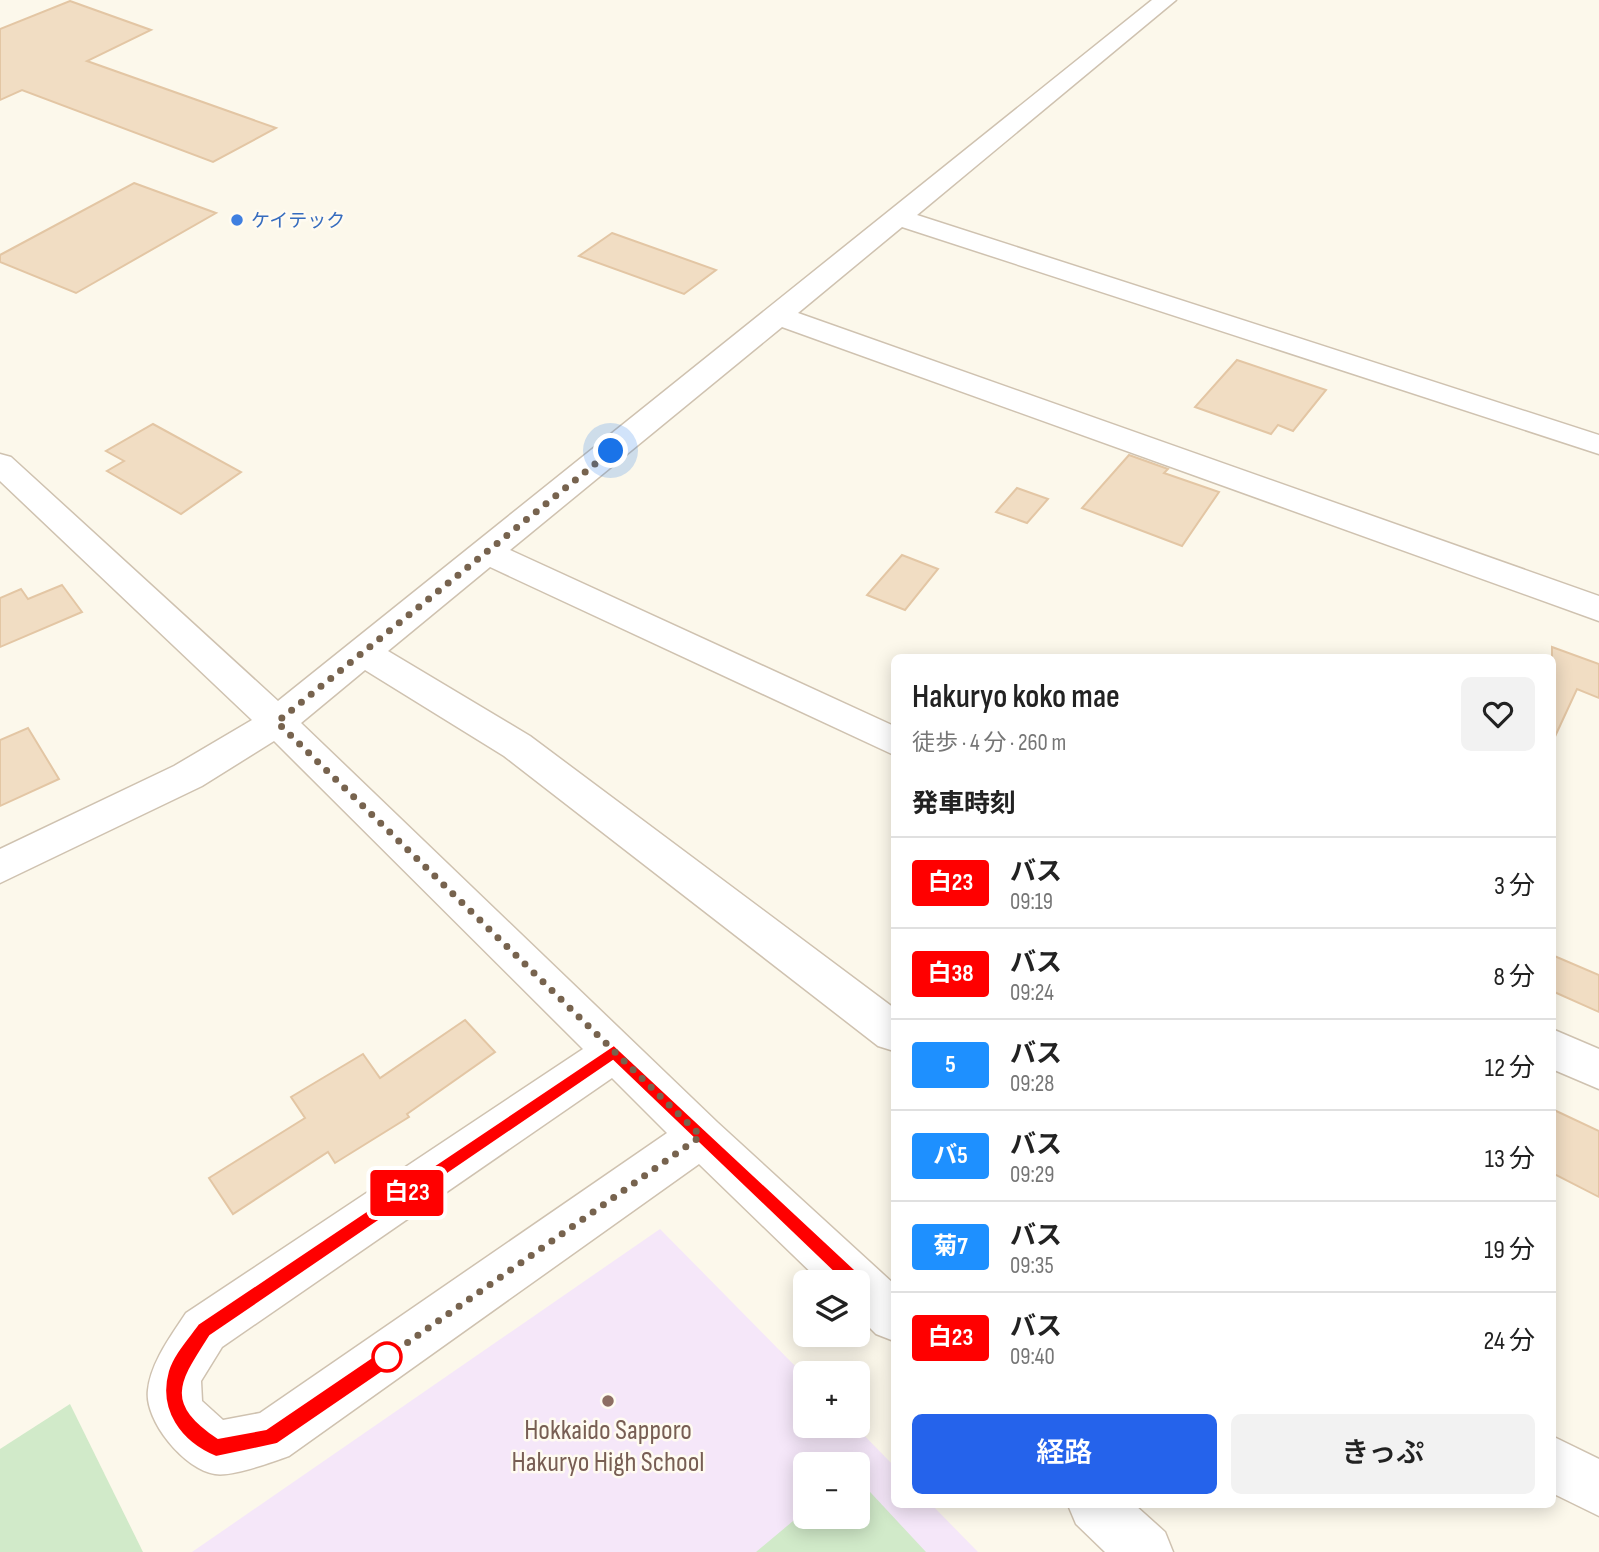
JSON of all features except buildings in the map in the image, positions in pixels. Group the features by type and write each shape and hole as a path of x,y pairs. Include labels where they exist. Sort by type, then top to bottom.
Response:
{"street":[{"path":"0,867 188,776 277,722 1165,0"},
{"path":"900,218 1599,445"},
{"path":"779,316 1599,609"},
{"path":"0,464 277,722 614,1052 843,1270"},
{"path":"486,552 891,741"},
{"path":"362,652 517,746 891,1031"},
{"path":"1556,1050 1599,1070"},
{"path":"614,1052 204,1330 177,1371 173,1403 186,1427 216,1448 270,1437 701,1136"},
{"path":"870,1295 891,1314"},
{"path":"1556,1465 1599,1489"},
{"path":"1098,1508 1145,1552"}],"shaded area":[{"name":"Hokkaido Sapporo Hakuryo High School","path":"660,1229 793,1364 793,1438 867,1438 891,1463 891,1508 935,1508 978,1552 192,1552"}],"green space":[{"path":"70,1404 143,1552 0,1552 0,1449"},
{"path":"870,1492 926,1552 756,1552 793,1521 793,1529 870,1529"}],"bus line":[{"name":"白23","path":"387,1357 270,1437 216,1448 186,1427 173,1403 177,1371 204,1330 614,1052 843,1270"}],"place":[{"name":"ケイテック","path":"237,220"},
{"name":"Hokkaido Sapporo Hakuryo High School","path":"608,1401"}],"route":[{"path":"387,1357 701,1136 277,722 611,451"}]}
